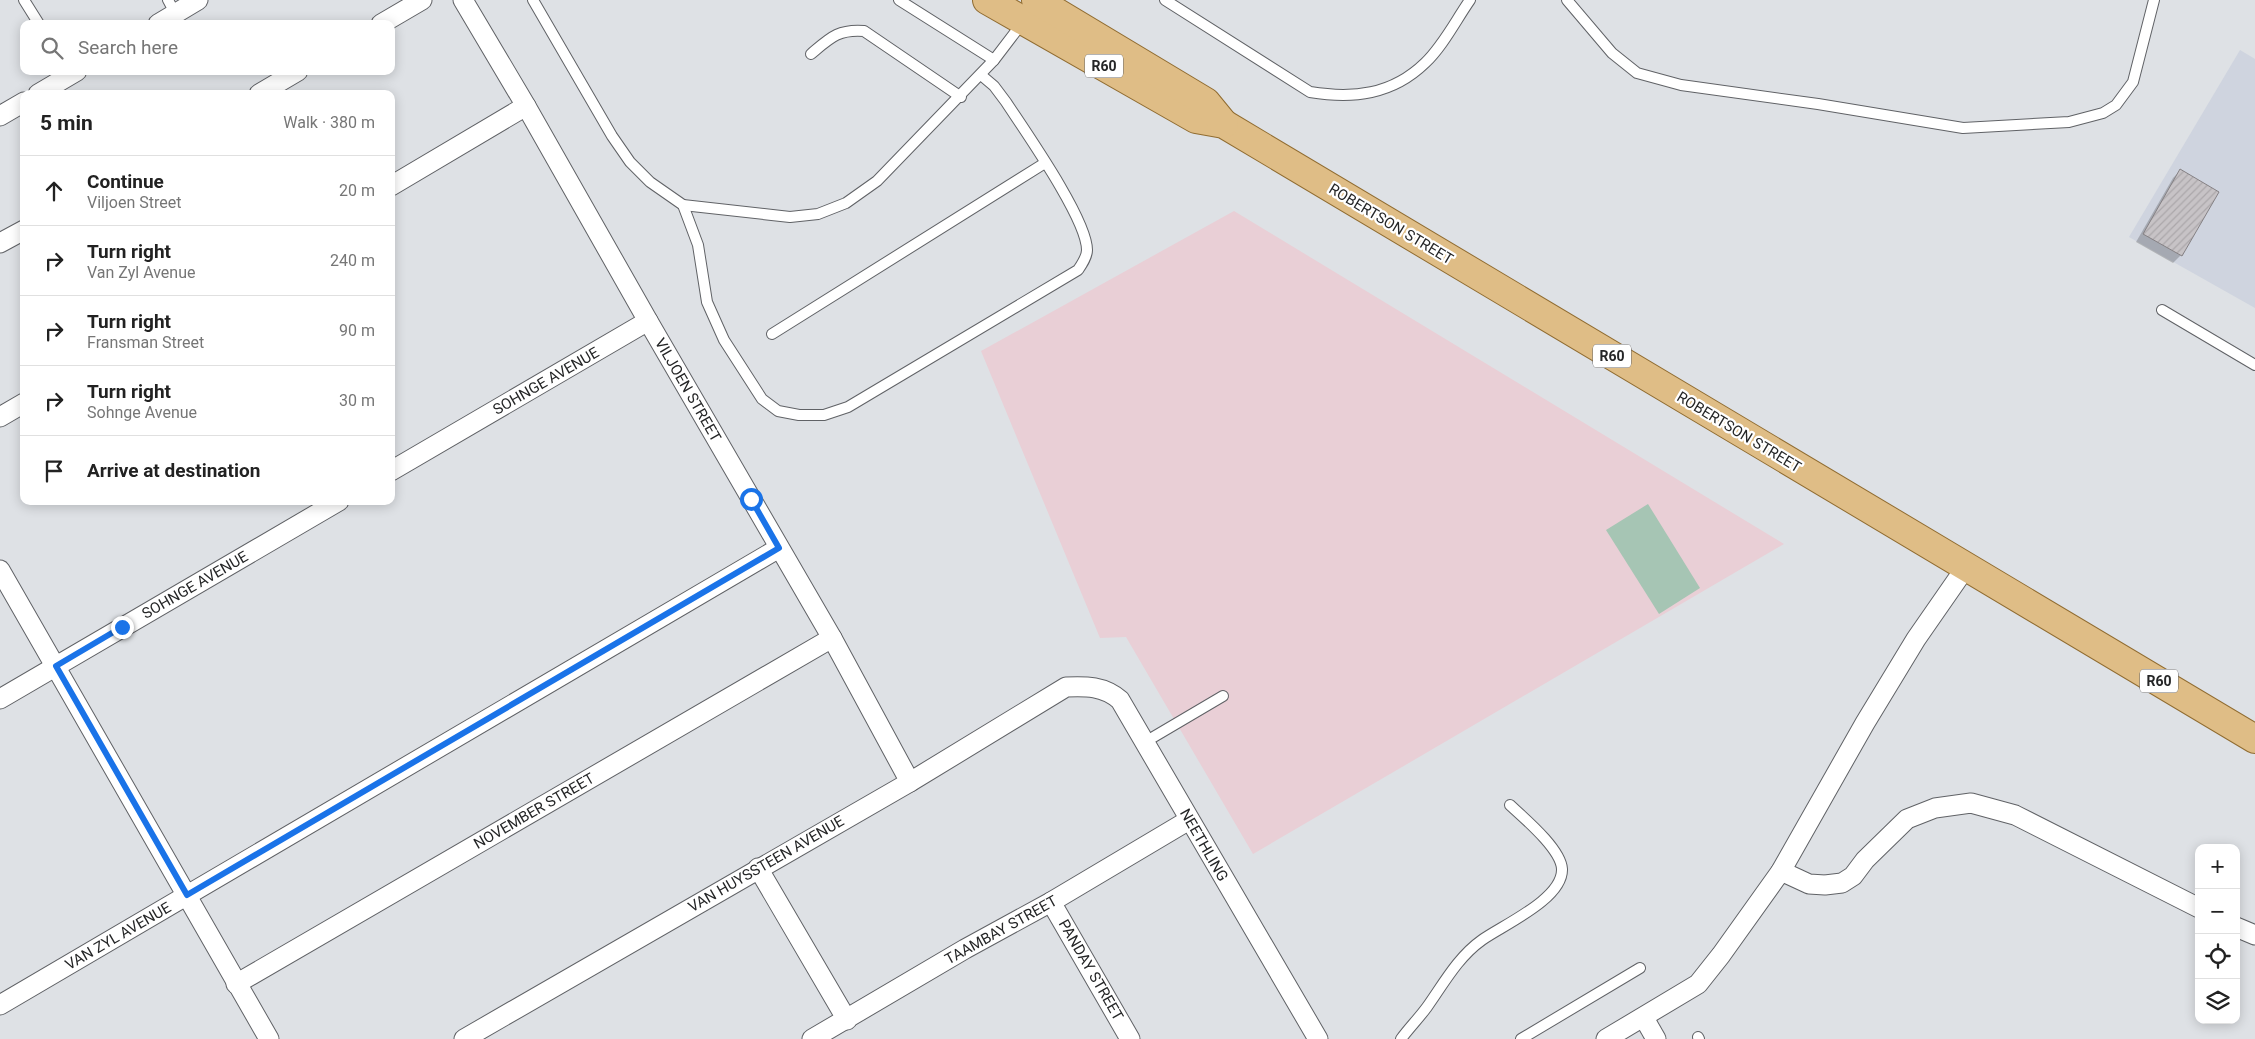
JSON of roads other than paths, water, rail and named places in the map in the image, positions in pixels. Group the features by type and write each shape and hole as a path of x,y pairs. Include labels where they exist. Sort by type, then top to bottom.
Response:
{"main road":[{"name":"ROBERTSON STREET","path":"987,0 1031,8 1196,119 1224,124 2255,739"}],"street":[{"path":"161,20 172,7 198,0"},
{"path":"387,20 422,0"},
{"name":"VILJOEN STREET","path":"463,0 832,638 910,782"},
{"path":"44,90 68,75"},
{"path":"266,90 291,75"},
{"path":"0,116 20,104"},
{"path":"395,184 526,106"},
{"path":"0,243 20,232"},
{"name":"SOHNGE AVENUE","path":"395,469 648,321"},
{"path":"0,417 20,405"},
{"name":"SOHNGE AVENUE","path":"0,699 332,505"},
{"name":"VAN ZYL AVENUE","path":"0,1005 779,548"},
{"path":"1606,1039 1698,984 1781,871 1865,723 1916,639 1966,567"},
{"path":"0,570 269,1039"},
{"name":"NOVEMBER STREET","path":"236,984 832,638"},
{"name":"VAN HUYSSTEEN AVENUE","path":"464,1039 910,782 1066,687"},
{"name":"NEETHLING","path":"1066,687 1097,688 1113,694 1120,700 1318,1039"},
{"path":"1781,871 1809,884 1842,883 1853,876 1865,860 1907,819 1935,808 1971,803 2015,815 2195,906"},
{"name":"TAAMBAY STREET","path":"812,1039 965,949 1051,902 1189,820"},
{"path":"758,868 847,1020"},
{"name":"PANDAY STREET","path":"1051,902 1130,1039"},
{"path":"2240,929 2255,935"},
{"path":"1644,1018 1656,1039"}],"lane":[{"path":"24,0 37,20"},
{"path":"533,0 612,136 630,162 650,182 683,205 766,216 790,217 818,214 846,203 877,181 961,96 1007,46 1031,8"},
{"path":"899,0 994,60"},
{"path":"1165,0 1310,92 1335,96 1358,95 1388,89 1424,64 1470,0"},
{"path":"1567,0 1612,53 1637,73 1681,85 1809,103 1963,128 2069,122 2103,114 2116,105 2133,82 2154,0"},
{"path":"811,54 835,34 850,30 864,31 961,96"},
{"path":"683,205 698,245 707,302 724,340 762,399 778,410 799,415 824,415 848,407 1078,270 1088,251 1078,217 1006,102 994,86 981,75"},
{"path":"772,334 1045,163"},
{"path":"2162,310 2255,366"},
{"path":"1145,742 1223,696"},
{"path":"1401,1039 1427,1007 1445,978 1464,956 1481,941 1548,897 1557,882 1562,869 1556,854 1544,836 1510,804"},
{"path":"1521,1039 1640,968"}]}
